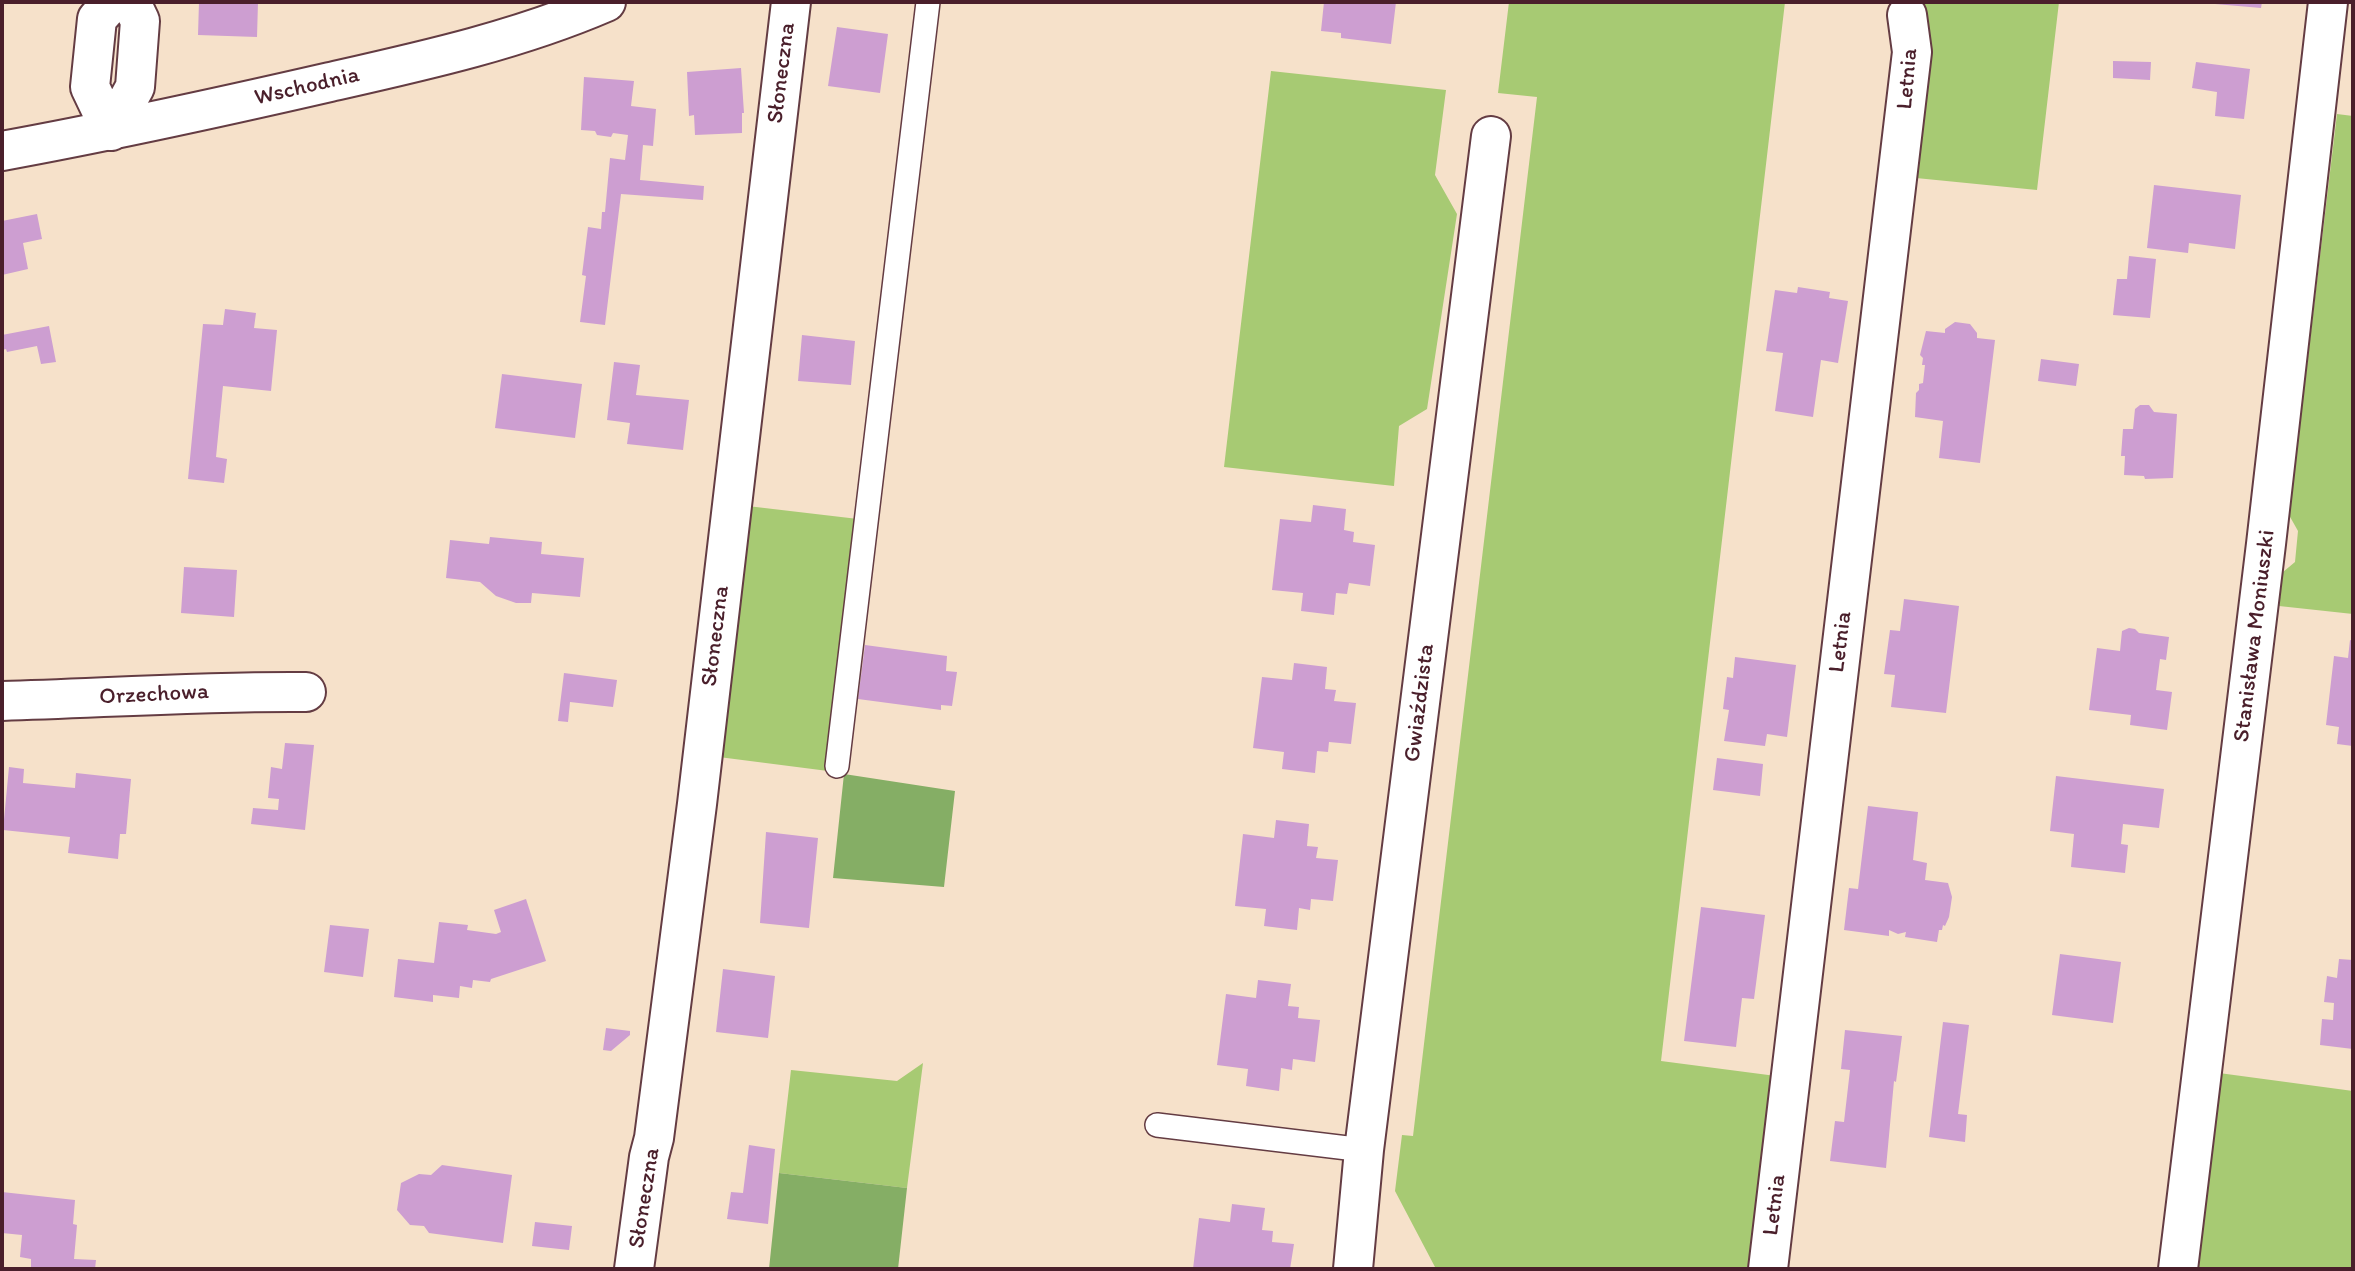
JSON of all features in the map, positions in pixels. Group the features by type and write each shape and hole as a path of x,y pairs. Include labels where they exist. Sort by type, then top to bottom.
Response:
{"street":[{"path":"111,131 90,87 97,19 112,2"},
{"path":"111,131 135,87 140,21 131,2"},
{"name":"Wschodnia","path":"2,151 111,131 474,48 578,14 606,2"},
{"name":"Słoneczna","path":"634,1269 654,1138 692,843 791,2"},
{"name":"Stanisława Moniuszki","path":"2178,1269 2329,2"},
{"name":"Letnia","path":"1768,1269 1912,52 1907,15"},
{"name":"Gwiaździsta","path":"1353,1269 1364,1150 1490,136"},
{"name":"Orzechowa","path":"2,701 225,692 306,692"}],"lane":[{"path":"838,766 928,2"},
{"path":"1157,1125 1364,1150"}],"green space":[{"path":"1509,2 1785,2 1661,1061 1776,1076 1753,1269 1435,1267 1395,1191 1402,1135 1413,1136 1537,97 1498,93"},
{"path":"1920,2 2059,2 2037,190 1906,177"},
{"path":"1271,71 1446,90 1435,175 1457,214 1427,409 1399,426 1394,486 1224,467"},
{"path":"2337,114 2353,116 2353,614 2279,606 2283,572 2295,562 2298,531 2289,515"},
{"path":"739,505 858,519 828,771 711,756"},
{"path":"844,774 955,791 944,887 833,878"},
{"path":"923,1063 907,1188 779,1173 791,1070 897,1081"},
{"path":"2219,1073 2353,1091 2353,1269 2195,1269"},
{"path":"779,1173 907,1188 898,1269 769,1269"}],"building":[{"path":"199,2 258,2 257,37 198,35"},
{"path":"1324,2 1396,2 1391,44 1341,38 1341,33 1321,31"},
{"path":"2262,2 2261,8 2215,4"},
{"path":"837,27 888,34 880,93 828,86"},
{"path":"2113,61 2151,62 2150,80 2113,78"},
{"path":"2196,62 2250,69 2244,119 2215,116 2217,92 2192,88"},
{"path":"741,68 744,113 742,133 695,135 694,115 689,116 687,72"},
{"path":"584,77 634,81 631,106 656,109 653,146 643,145 640,180 704,186 703,200 621,194 605,325 580,322 586,276 582,275 588,227 601,229 610,158 625,160 628,135 613,133 611,137 597,135 595,131 581,130"},
{"path":"2154,185 2241,195 2235,249 2189,243 2188,253 2147,248"},
{"path":"37,214 42,239 23,243 28,269 2,275 2,221"},
{"path":"2129,256 2156,259 2150,318 2113,315 2117,279 2127,279"},
{"path":"1798,287 1830,292 1829,298 1848,301 1838,363 1821,360 1813,417 1775,411 1783,353 1766,351 1775,290 1797,293"},
{"path":"225,309 256,313 254,328 277,330 271,391 223,386 216,457 227,459 224,483 188,479 203,324 223,325"},
{"path":"1955,322 1970,324 1977,333 1977,338 1995,340 1980,463 1939,458 1943,421 1915,417 1916,393 1919,384 1923,383 1925,365 1922,365 1923,358 1920,355 1926,331 1945,333 1945,329"},
{"path":"49,326 56,362 41,364 37,346 7,352 6,349 2,350 2,335"},
{"path":"802,335 855,341 851,385 798,381"},
{"path":"2041,359 2079,364 2076,386 2038,381"},
{"path":"614,362 640,365 636,395 689,400 683,450 627,444 630,423 607,420"},
{"path":"502,374 582,384 575,438 495,428"},
{"path":"2140,405 2149,405 2154,412 2177,414 2173,478 2145,479 2144,476 2124,475 2125,456 2121,456 2123,429 2133,429 2135,409"},
{"path":"1313,505 1346,509 1344,530 1354,532 1353,542 1375,545 1370,586 1349,583 1347,594 1336,593 1334,615 1301,611 1303,593 1272,590 1280,519 1311,522"},
{"path":"490,537 542,542 541,554 584,558 580,597 532,593 531,603 516,603 496,596 480,582 446,578 450,540 489,544"},
{"path":"184,567 237,570 234,617 181,613"},
{"path":"1904,599 1959,606 1946,713 1891,707 1895,675 1884,674 1890,630 1900,631"},
{"path":"2129,628 2139,633 2169,637 2166,660 2160,659 2156,690 2172,692 2167,730 2130,725 2131,715 2089,710 2097,648 2120,651 2122,631"},
{"path":"2350,640 2353,641 2353,746 2337,744 2339,727 2326,725 2334,656 2348,658"},
{"path":"865,645 947,656 946,671 957,672 952,706 941,705 941,710 858,699"},
{"path":"1735,657 1796,665 1787,737 1767,734 1765,746 1724,741 1729,710 1723,709 1727,677 1733,678"},
{"path":"1294,663 1327,667 1325,689 1336,690 1334,701 1356,703 1351,744 1329,742 1328,752 1317,751 1315,773 1282,769 1284,752 1253,748 1262,677 1292,680"},
{"path":"564,673 617,680 613,707 570,702 568,722 558,721"},
{"path":"285,743 314,745 305,830 251,824 253,808 278,810 279,799 268,798 271,767 282,769"},
{"path":"1717,758 1763,764 1760,796 1713,790"},
{"path":"9,767 24,769 23,783 75,788 76,773 131,779 126,834 120,834 118,859 68,853 70,837 3,830"},
{"path":"2056,776 2164,789 2159,828 2123,824 2121,844 2128,845 2125,873 2071,867 2074,834 2050,831"},
{"path":"1868,806 1918,812 1913,860 1927,863 1925,880 1948,883 1952,897 1949,917 1942,930 1939,930 1937,942 1905,937 1906,932 1898,934 1889,930 1889,936 1844,930 1849,888 1858,889"},
{"path":"1276,820 1309,824 1307,846 1318,847 1316,858 1338,860 1333,901 1311,899 1310,910 1299,908 1297,930 1264,926 1266,909 1235,906 1243,834 1274,838"},
{"path":"766,832 818,838 809,928 760,923"},
{"path":"526,899 546,961 491,979 490,982 473,980 472,988 460,986 459,998 433,995 433,1002 394,997 398,959 434,963 439,922 468,925 467,930 496,934 501,932 494,910"},
{"path":"1701,907 1765,915 1754,999 1742,998 1736,1047 1684,1041"},
{"path":"330,925 369,929 363,977 324,972"},
{"path":"2060,954 2121,962 2113,1023 2052,1015"},
{"path":"2339,959 2353,960 2353,1049 2320,1045 2322,1019 2333,1020 2334,1003 2324,1002 2327,976 2337,978"},
{"path":"723,969 775,976 768,1038 716,1032"},
{"path":"1258,980 1291,984 1288,1006 1299,1007 1298,1018 1320,1020 1315,1062 1293,1059 1292,1070 1281,1068 1279,1091 1246,1086 1248,1069 1217,1065 1226,994 1256,998"},
{"path":"1943,1022 1969,1025 1958,1114 1967,1115 1965,1142 1929,1137"},
{"path":"606,1028 630,1031 630,1035 611,1051 603,1050"},
{"path":"1845,1030 1902,1036 1896,1082 1894,1081 1886,1168 1830,1161 1835,1121 1844,1122 1850,1070 1841,1069"},
{"path":"749,1145 775,1149 768,1224 727,1219 731,1192 743,1193"},
{"path":"442,1165 512,1175 503,1243 429,1233 424,1226 410,1225 397,1210 401,1183 419,1174 431,1175"},
{"path":"2,1192 75,1200 73,1224 77,1225 74,1259 96,1260 95,1269 31,1269 31,1259 20,1257 22,1235 2,1233"},
{"path":"1232,1204 1265,1208 1262,1230 1273,1231 1272,1242 1294,1244 1290,1269 1193,1269 1199,1218 1230,1222"},
{"path":"535,1222 572,1226 569,1250 532,1246"}]}
